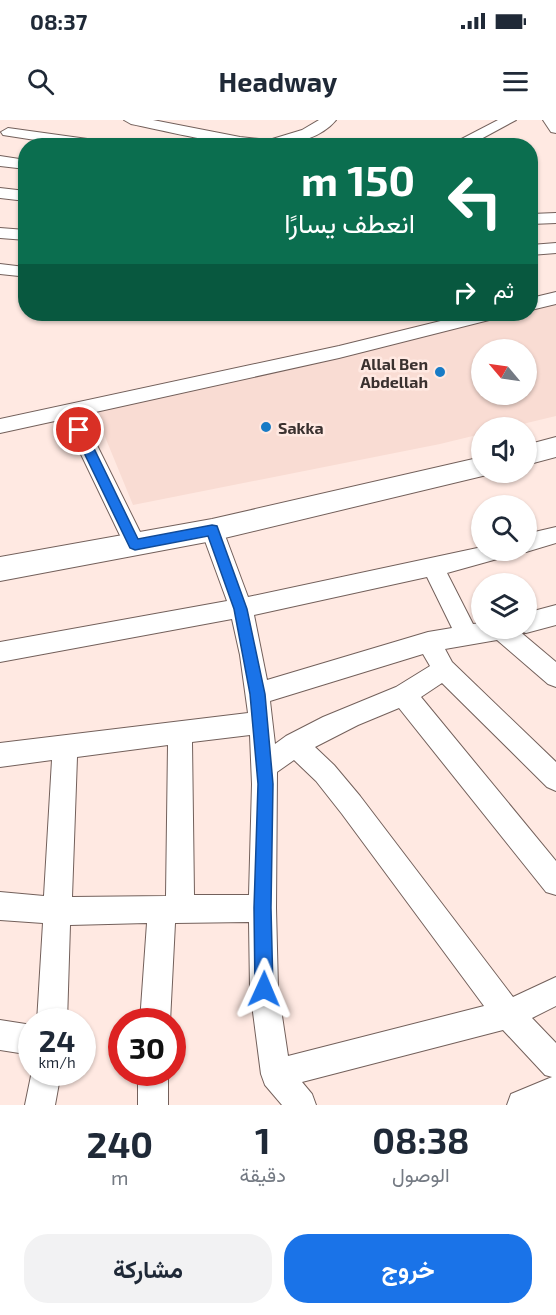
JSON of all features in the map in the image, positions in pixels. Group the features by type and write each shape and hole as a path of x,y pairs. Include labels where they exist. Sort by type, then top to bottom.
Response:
{"main road":[{"path":"537,453 555,450"},
{"path":"0,569 212,530 471,470"}],"street":[{"path":"4,136 23,120"},
{"path":"131,120 224,138"},
{"path":"293,138 329,120"},
{"path":"478,138 509,120"},
{"path":"550,120 556,129"},
{"path":"4,136 25,138"},
{"path":"0,161 18,164"},
{"path":"0,193 18,195"},
{"path":"538,219 556,218"},
{"path":"0,233 18,234"},
{"path":"538,249 556,248"},
{"path":"0,269 18,271"},
{"path":"538,301 556,298"},
{"path":"0,426 339,352 463,321"},
{"path":"70,411 135,544"},
{"path":"212,530 241,609 258,694 264,766 262,908 264,989 276,1074 300,1105"},
{"path":"537,540 556,536"},
{"path":"0,652 241,609 471,557"},
{"path":"432,566 467,636"},
{"path":"537,620 556,615"},
{"path":"258,694 428,642 471,635"},
{"path":"515,639 556,677"},
{"path":"428,642 444,669 556,779"},
{"path":"264,766 295,744 347,717 404,695 444,669"},
{"path":"404,695 556,882"},
{"path":"0,755 261,722"},
{"path":"157,1008 171,909 180,732"},
{"path":"295,744 325,773 351,805 508,1014 556,1064"},
{"path":"53,1008 65,747"},
{"path":"0,906 59,910 262,908"},
{"path":"276,1074 508,1014 556,991"},
{"path":"0,1035 18,1038"},
{"path":"40,1105 43,1086"},
{"path":"153,1086 153,1105"},
{"path":"522,1105 556,1091"}],"shaded area":[{"name":"Sakka","path":"556,303 556,416 537,421 537,417 471,417 471,436 440,444 133,505 94,410 385,347 487,321 538,321 538,307"}],"place":[{"name":"Allal Ben Abdellah","path":"440,372"},
{"name":"Sakka","path":"266,427"}],"route":[{"path":"79,430 135,544 212,530 241,609 258,694 266,784 262,908 264,989"}]}
